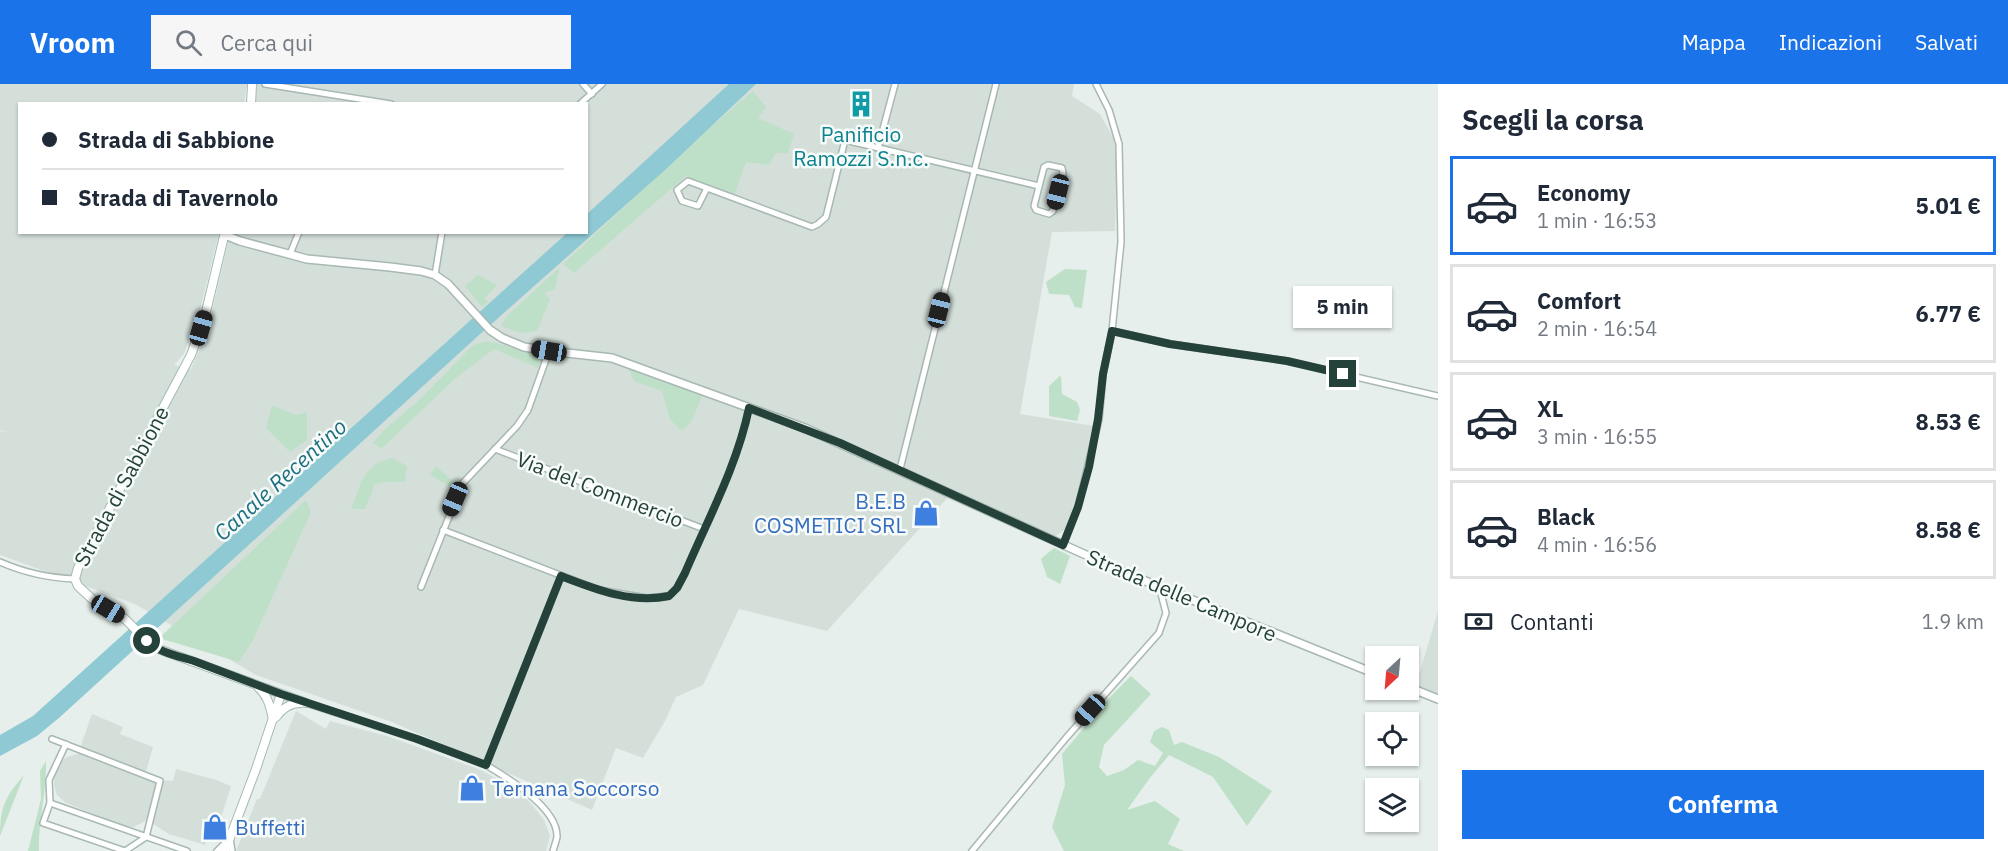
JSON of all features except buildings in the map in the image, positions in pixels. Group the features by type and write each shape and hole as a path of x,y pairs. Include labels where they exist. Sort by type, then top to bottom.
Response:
{"main road":[{"path":"251,102 252,84"},
{"name":"Strada di Sabbione","path":"225,234 205,316 191,355 78,568 75,579 78,586 92,599 129,623 153,646 306,703"},
{"path":"251,682 264,693 273,720"},
{"path":"225,851 281,694"},
{"path":"273,720 293,703 306,703"}],"street":[{"path":"265,84 378,102"},
{"path":"583,84 592,94"},
{"path":"582,102 602,84"},
{"path":"878,148 895,84"},
{"path":"900,469 996,84"},
{"path":"1063,545 1078,507 1089,467 1112,331 1121,242 1119,144 1109,110 1096,84"},
{"path":"707,188 698,206 682,201 677,190 688,181 707,188 812,227 826,217 846,140 1039,186"},
{"path":"1048,165 1062,168 1063,173 1053,211 1049,214 1036,210 1034,206 1039,186 1044,167 1048,165"},
{"path":"225,234 240,241 307,259 421,271 435,275 442,234"},
{"path":"290,254 298,234"},
{"name":"Strada delle Campore","path":"435,275 448,284 490,330 502,338 524,347 612,358 805,428 1167,590 1365,670"},
{"path":"1112,331 1170,344 1287,361 1438,396"},
{"name":"Via del Commercio","path":"421,588 462,484 517,426 528,410 549,351"},
{"path":"443,530 599,590 623,596 647,598 669,596 677,588 685,573 729,472 745,428 749,408"},
{"name":"Via del Commercio","path":"495,449 704,529"},
{"path":"0,562 22,571 52,578 75,579"},
{"path":"486,765 561,576"},
{"path":"972,851 1066,738 1159,633 1166,613 1159,586"},
{"path":"1419,691 1438,699"},
{"name":"Strada di Sabbione","path":"306,703 417,739 486,765 521,787 549,816 557,836 553,851"},
{"path":"52,739 66,744 160,781 146,837 124,851 43,823 50,803 49,780 66,744"},
{"path":"50,803 187,851"},
{"path":"217,851 230,838"},
{"path":"230,838 232,851"}],"shaded area":[{"path":"0,84 247,84 244,102 18,102 18,234 219,234 201,306 184,354 174,365 191,369 208,329 230,234 588,234 588,102 255,102 257,84 1074,84 1072,96 1100,114 1113,137 1117,154 1115,231 1052,232 1020,414 1094,426 1068,528 1055,536 950,495 827,631 739,609 703,685 676,697 643,758 616,748 592,810 392,722 256,675 135,604 0,555 0,431 7,432 0,430"},
{"path":"1438,611 1438,696 1419,689 1419,675"},
{"path":"296,711 326,729 330,721 387,736 481,770 510,786 530,802 544,820 550,836 546,851 236,851"},
{"path":"92,714 123,727 120,734 153,747 144,779 173,781 176,769 231,786 216,834 209,832 205,845 169,834 147,820 134,827 124,826 66,803 57,795 54,785 55,771 59,763 67,757 78,754"}],"green space":[{"path":"753,91 766,107 758,118 794,134 788,153 776,153 769,165 746,162 734,196 686,176 574,273 563,264 680,155"},
{"path":"560,267 555,289 545,293 550,299 537,331 520,333 501,326 506,317"},
{"path":"1065,269 1087,270 1082,308 1075,307 1069,295 1049,294 1046,282"},
{"path":"478,275 497,285 484,299 489,301 482,307 465,286"},
{"path":"487,341 543,353 538,368 494,349 456,378 381,449 373,443 473,345"},
{"path":"628,368 703,394 691,422 682,431 670,420 662,391 634,381"},
{"path":"1061,375 1062,394 1077,402 1080,410 1077,421 1049,416 1049,386"},
{"path":"272,405 296,415 307,412 307,440 290,452 266,428"},
{"path":"392,458 407,466 405,482 375,484 365,509 351,509 364,476 374,465"},
{"path":"436,466 456,484 453,488 430,475"},
{"path":"306,500 311,512 252,642 239,662 159,638"},
{"path":"1054,548 1070,556 1060,584 1047,577 1041,559"},
{"path":"1131,676 1151,694 1104,745 1099,767 1107,776 1124,770 1138,760 1155,766 1163,753 1150,742 1154,731 1162,727 1169,730 1174,745 1182,742 1219,757 1272,791 1247,826 1213,777 1169,755 1127,810 1155,801 1180,819 1168,844 1184,851 1064,851 1052,827 1065,785 1062,754 1110,697"},
{"path":"46,761 39,851 28,851 41,799 40,771"},
{"path":"24,775 0,836 1,817 5,803"}],"water":[{"path":"729,84 756,84 665,170 479,335 60,717 37,736 0,756 0,735 33,716 566,234 588,234 588,213"}],"place":[{"name":"Panificio Ramozzi S.n.c.","path":"861,104"},
{"name":"B.E.B COSMETICI SRL","path":"926,513"},
{"name":"Ternana Soccorso","path":"472,788"},
{"name":"Buffetti","path":"215,827"}],"route":[{"path":"147,641 168,653 486,765 561,576 623,596 647,598 669,596 677,588 685,573 729,472 745,428 749,408 805,428 900,469 1063,545 1078,507 1089,467 1112,331 1170,344 1287,361 1343,374"}],"water label":[{"name":"Canale Recentino","path":"280,479"}]}
